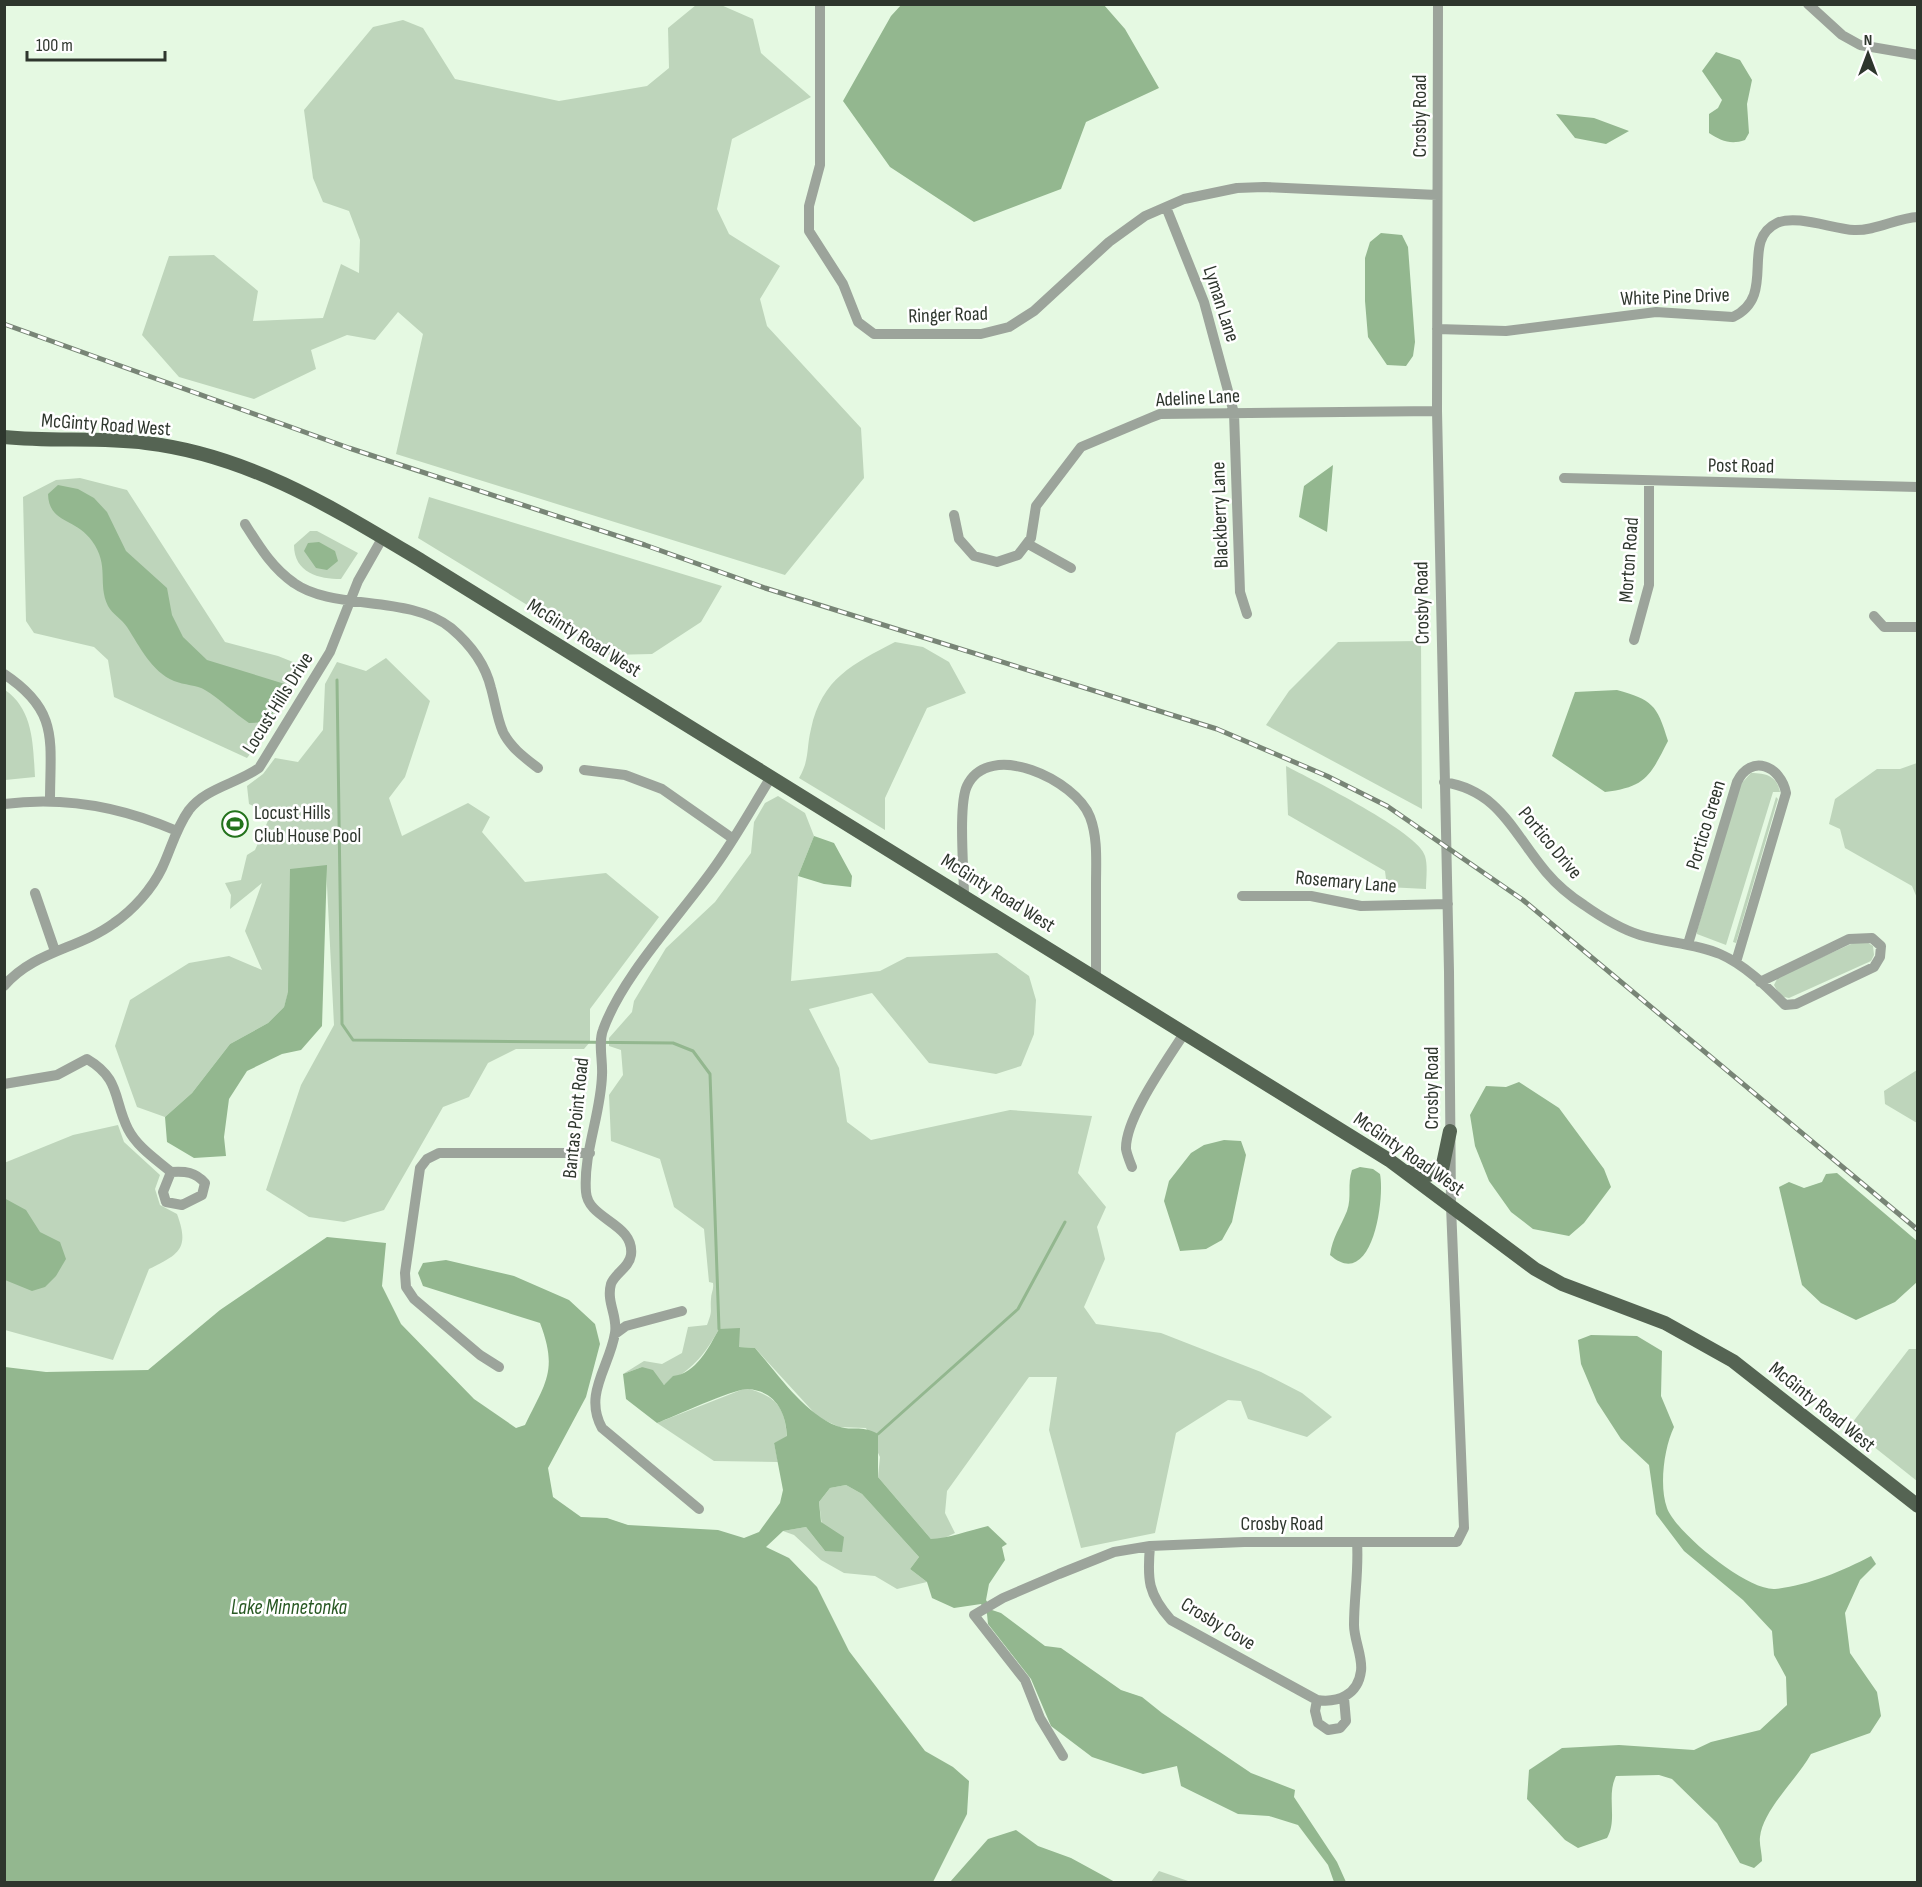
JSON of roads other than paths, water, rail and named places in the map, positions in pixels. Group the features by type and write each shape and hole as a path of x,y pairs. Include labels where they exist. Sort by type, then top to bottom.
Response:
{"main road":[{"name":"McGinty Road West","path":"4,437 146,443 196,452 236,463 312,496 383,537 1185,1032 1404,1171 1535,1269 1562,1284 1665,1323 1734,1361 1917,1506"},
{"path":"1404,1171 1429,1175 1442,1169 1450,1131"}],"street":[{"name":"Ringer Road","path":"820,4 820,165 809,206 808,225 815,242 843,284 858,322 865,329 884,335 981,334 1009,327 1034,311 1126,228 1166,207 1210,193 1263,187 1437,195"},
{"name":"Crosby Road","path":"1063,1756 1040,1718 1025,1680 974,1615 1059,1574 1114,1552 1150,1546 1244,1542 1457,1542 1464,1528 1451,1206 1448,904 1437,411 1438,4"},
{"path":"1808,4 1842,35 1860,45 1917,55"},
{"name":"Lyman Lane","path":"1166,207 1204,302 1234,413"},
{"name":"White Pine Drive","path":"1437,329 1506,331 1656,312 1733,316 1742,312 1755,297 1761,240 1775,224 1785,220 1857,230 1917,216"},
{"name":"Adeline Lane","path":"1028,544 1036,506 1081,447 1160,414 1437,411"},
{"name":"Blackberry Lane","path":"1234,413 1240,592 1247,614"},
{"name":"Post Road","path":"1564,478 1917,487"},
{"name":"Morton Road","path":"1634,640 1649,585 1649,481"},
{"path":"954,515 959,538 974,556 985,561 1007,560 1018,555 1028,544 1071,568"},
{"path":"244,524 276,568 296,585 321,594 420,612 449,626 471,647 484,666 504,733 523,757 538,768"},
{"name":"Locust Hills Drive","path":"4,986 15,974 42,956 84,940 114,923 141,898 161,870 177,831 189,810 206,794 244,779 259,768 330,652 353,599 358,581 383,537"},
{"path":"1874,616 1884,627 1917,627"},
{"path":"4,674 36,698 46,717 50,740 51,801"},
{"path":"964,896 963,800 970,779 977,772 998,764 1059,782 1081,801 1094,828 1096,977"},
{"name":"Portico Green","path":"1688,944 1737,782 1748,768 1754,765 1768,767 1779,775 1786,793 1736,962"},
{"path":"584,770 625,775 662,789 732,838"},
{"name":"Bantas Point Road","path":"699,1509 602,1428 596,1417 596,1391 615,1334 616,1320 610,1305 610,1290 612,1281 631,1258 632,1244 625,1233 590,1203 586,1193 602,1077 602,1032 617,1001 716,865 771,777"},
{"name":"Portico Drive","path":"1444,782 1467,788 1488,799 1500,810 1554,881 1585,906 1631,932 1688,944 1736,962 1785,1005 1792,1006 1874,967 1880,957 1881,946 1872,938 1849,939 1760,982"},
{"path":"4,804 51,801 118,809 177,831"},
{"path":"35,893 55,951"},
{"name":"Rosemary Lane","path":"1242,896 1303,895 1361,906 1448,904"},
{"path":"1132,1167 1126,1150 1129,1132 1146,1095 1185,1032"},
{"path":"4,1084 57,1075 87,1059 101,1067 112,1081 128,1129 137,1143 171,1172"},
{"path":"499,1367 480,1355 414,1299 406,1287 408,1251 420,1168 427,1159 439,1153 590,1153"},
{"path":"615,1334 626,1326 682,1311"},
{"path":"1344,1698 1346,1721 1340,1728 1328,1730 1318,1723 1315,1711 1317,1700 1330,1702 1344,1698 1355,1688 1361,1670 1354,1625 1358,1594 1357,1542"},
{"name":"Crosby Cove","path":"1150,1546 1148,1575 1151,1589 1157,1604 1171,1620 1317,1700"}],"water":[{"path":"902,4 1104,5 1125,29 1159,88 1086,122 1061,189 974,222 890,167 843,101 891,16"},
{"path":"1716,52 1740,60 1752,80 1747,104 1749,133 1745,140 1726,141 1709,133 1709,114 1718,108 1722,100 1702,71"},
{"path":"1556,114 1594,118 1629,131 1606,144 1575,138"},
{"path":"1381,233 1402,235 1408,247 1415,342 1413,356 1406,366 1387,365 1368,337 1365,258 1370,242"},
{"path":"1333,465 1327,532 1299,517 1304,486"},
{"path":"58,485 78,489 94,498 107,512 126,551 167,588 172,615 183,637 207,660 288,685 268,722 249,723 205,690 174,681 152,665 125,624 108,606 103,590 101,558 92,541 85,533 58,516 49,504 48,494"},
{"path":"319,542 335,551 338,561 327,570 316,568 304,551 308,543"},
{"path":"1617,690 1638,697 1652,705 1668,741 1645,778 1630,787 1605,792 1552,756 1575,692"},
{"name":"Locust Hills Club House Pool","path":"235,817 245,820 246,826 239,829 238,833 225,829 225,821"},
{"path":"814,836 834,843 852,876 851,887 824,884 798,876"},
{"path":"327,865 322,1026 301,1050 282,1054 247,1071 229,1099 224,1137 226,1156 194,1158 167,1142 165,1117 192,1093 230,1044 268,1023 284,1007 288,992 290,869"},
{"path":"1519,1082 1559,1108 1604,1169 1611,1187 1584,1223 1569,1236 1533,1229 1511,1212 1489,1181 1475,1146 1470,1115 1486,1086 1506,1087"},
{"path":"1224,1140 1241,1141 1246,1155 1232,1222 1222,1240 1206,1249 1180,1251 1164,1201 1169,1181 1191,1153 1204,1145"},
{"path":"1360,1167 1373,1169 1380,1174 1380,1203 1377,1221 1373,1238 1366,1252 1356,1262 1344,1263 1330,1255 1331,1248 1347,1211 1352,1170"},
{"path":"1837,1173 1917,1241 1917,1282 1895,1302 1856,1320 1821,1303 1802,1285 1779,1187 1789,1182 1804,1188 1822,1182 1826,1174"},
{"path":"4,1198 26,1210 40,1232 60,1242 66,1259 56,1276 45,1287 32,1291 5,1280"},
{"name":"Lake Minnetonka","path":"327,1237 386,1243 382,1286 401,1324 474,1399 516,1428 525,1425 547,1376 548,1353 540,1323 423,1286 418,1273 423,1263 446,1260 514,1276 569,1300 595,1324 600,1344 586,1397 548,1468 553,1497 581,1517 607,1518 628,1525 718,1530 744,1538 759,1532 780,1503 783,1490 774,1443 787,1436 786,1427 781,1411 772,1398 757,1391 741,1390 657,1423 626,1399 623,1374 642,1367 653,1370 664,1385 673,1376 695,1365 719,1329 740,1328 739,1347 755,1348 792,1392 813,1412 837,1426 866,1429 878,1434 878,1477 931,1539 988,1526 1007,1544 1002,1547 1005,1560 989,1584 986,1600 992,1610 1001,1613 1045,1646 1061,1648 1121,1690 1142,1697 1251,1773 1295,1790 1294,1797 1337,1862 1346,1882 1334,1882 1328,1865 1298,1825 1269,1816 1238,1814 1181,1786 1177,1766 1143,1774 1092,1757 1051,1726 1031,1679 988,1624 987,1614 981,1604 954,1608 932,1598 927,1582 910,1569 919,1557 862,1494 846,1485 830,1488 819,1502 821,1522 844,1537 842,1552 825,1551 806,1527 783,1531 766,1547 789,1558 817,1587 849,1651 925,1751 953,1767 969,1781 967,1814 933,1882 5,1882 5,1367 46,1372 148,1370 220,1310"},
{"path":"1591,1335 1637,1336 1662,1351 1661,1396 1674,1427 1668,1445 1663,1478 1667,1508 1684,1531 1714,1559 1748,1581 1775,1589 1799,1585 1824,1577 1871,1556 1876,1564 1860,1580 1845,1613 1850,1653 1877,1692 1881,1716 1870,1733 1811,1754 1767,1816 1760,1837 1762,1861 1754,1868 1740,1863 1717,1823 1672,1779 1659,1775 1616,1776 1612,1791 1612,1823 1607,1838 1578,1848 1565,1840 1527,1799 1529,1770 1562,1748 1619,1745 1694,1750 1711,1742 1760,1730 1787,1705 1786,1677 1774,1655 1772,1631 1743,1600 1684,1551 1656,1514 1649,1465 1621,1439 1597,1402 1581,1364 1578,1340"},
{"path":"1016,1830 1038,1846 1071,1858 1115,1882 950,1882 988,1839"}],"waterway":[{"path":"337,680 342,1024 353,1040 673,1043 693,1051 710,1074 719,1329"},
{"path":"878,1434 1018,1309 1065,1222"}],"railway":[{"path":"4,324 349,448 645,545 765,588 1217,729 1327,776 1387,806 1523,900 1918,1230"}],"place":[{"name":"Locust Hills Club House Pool","path":"235,824"}]}
